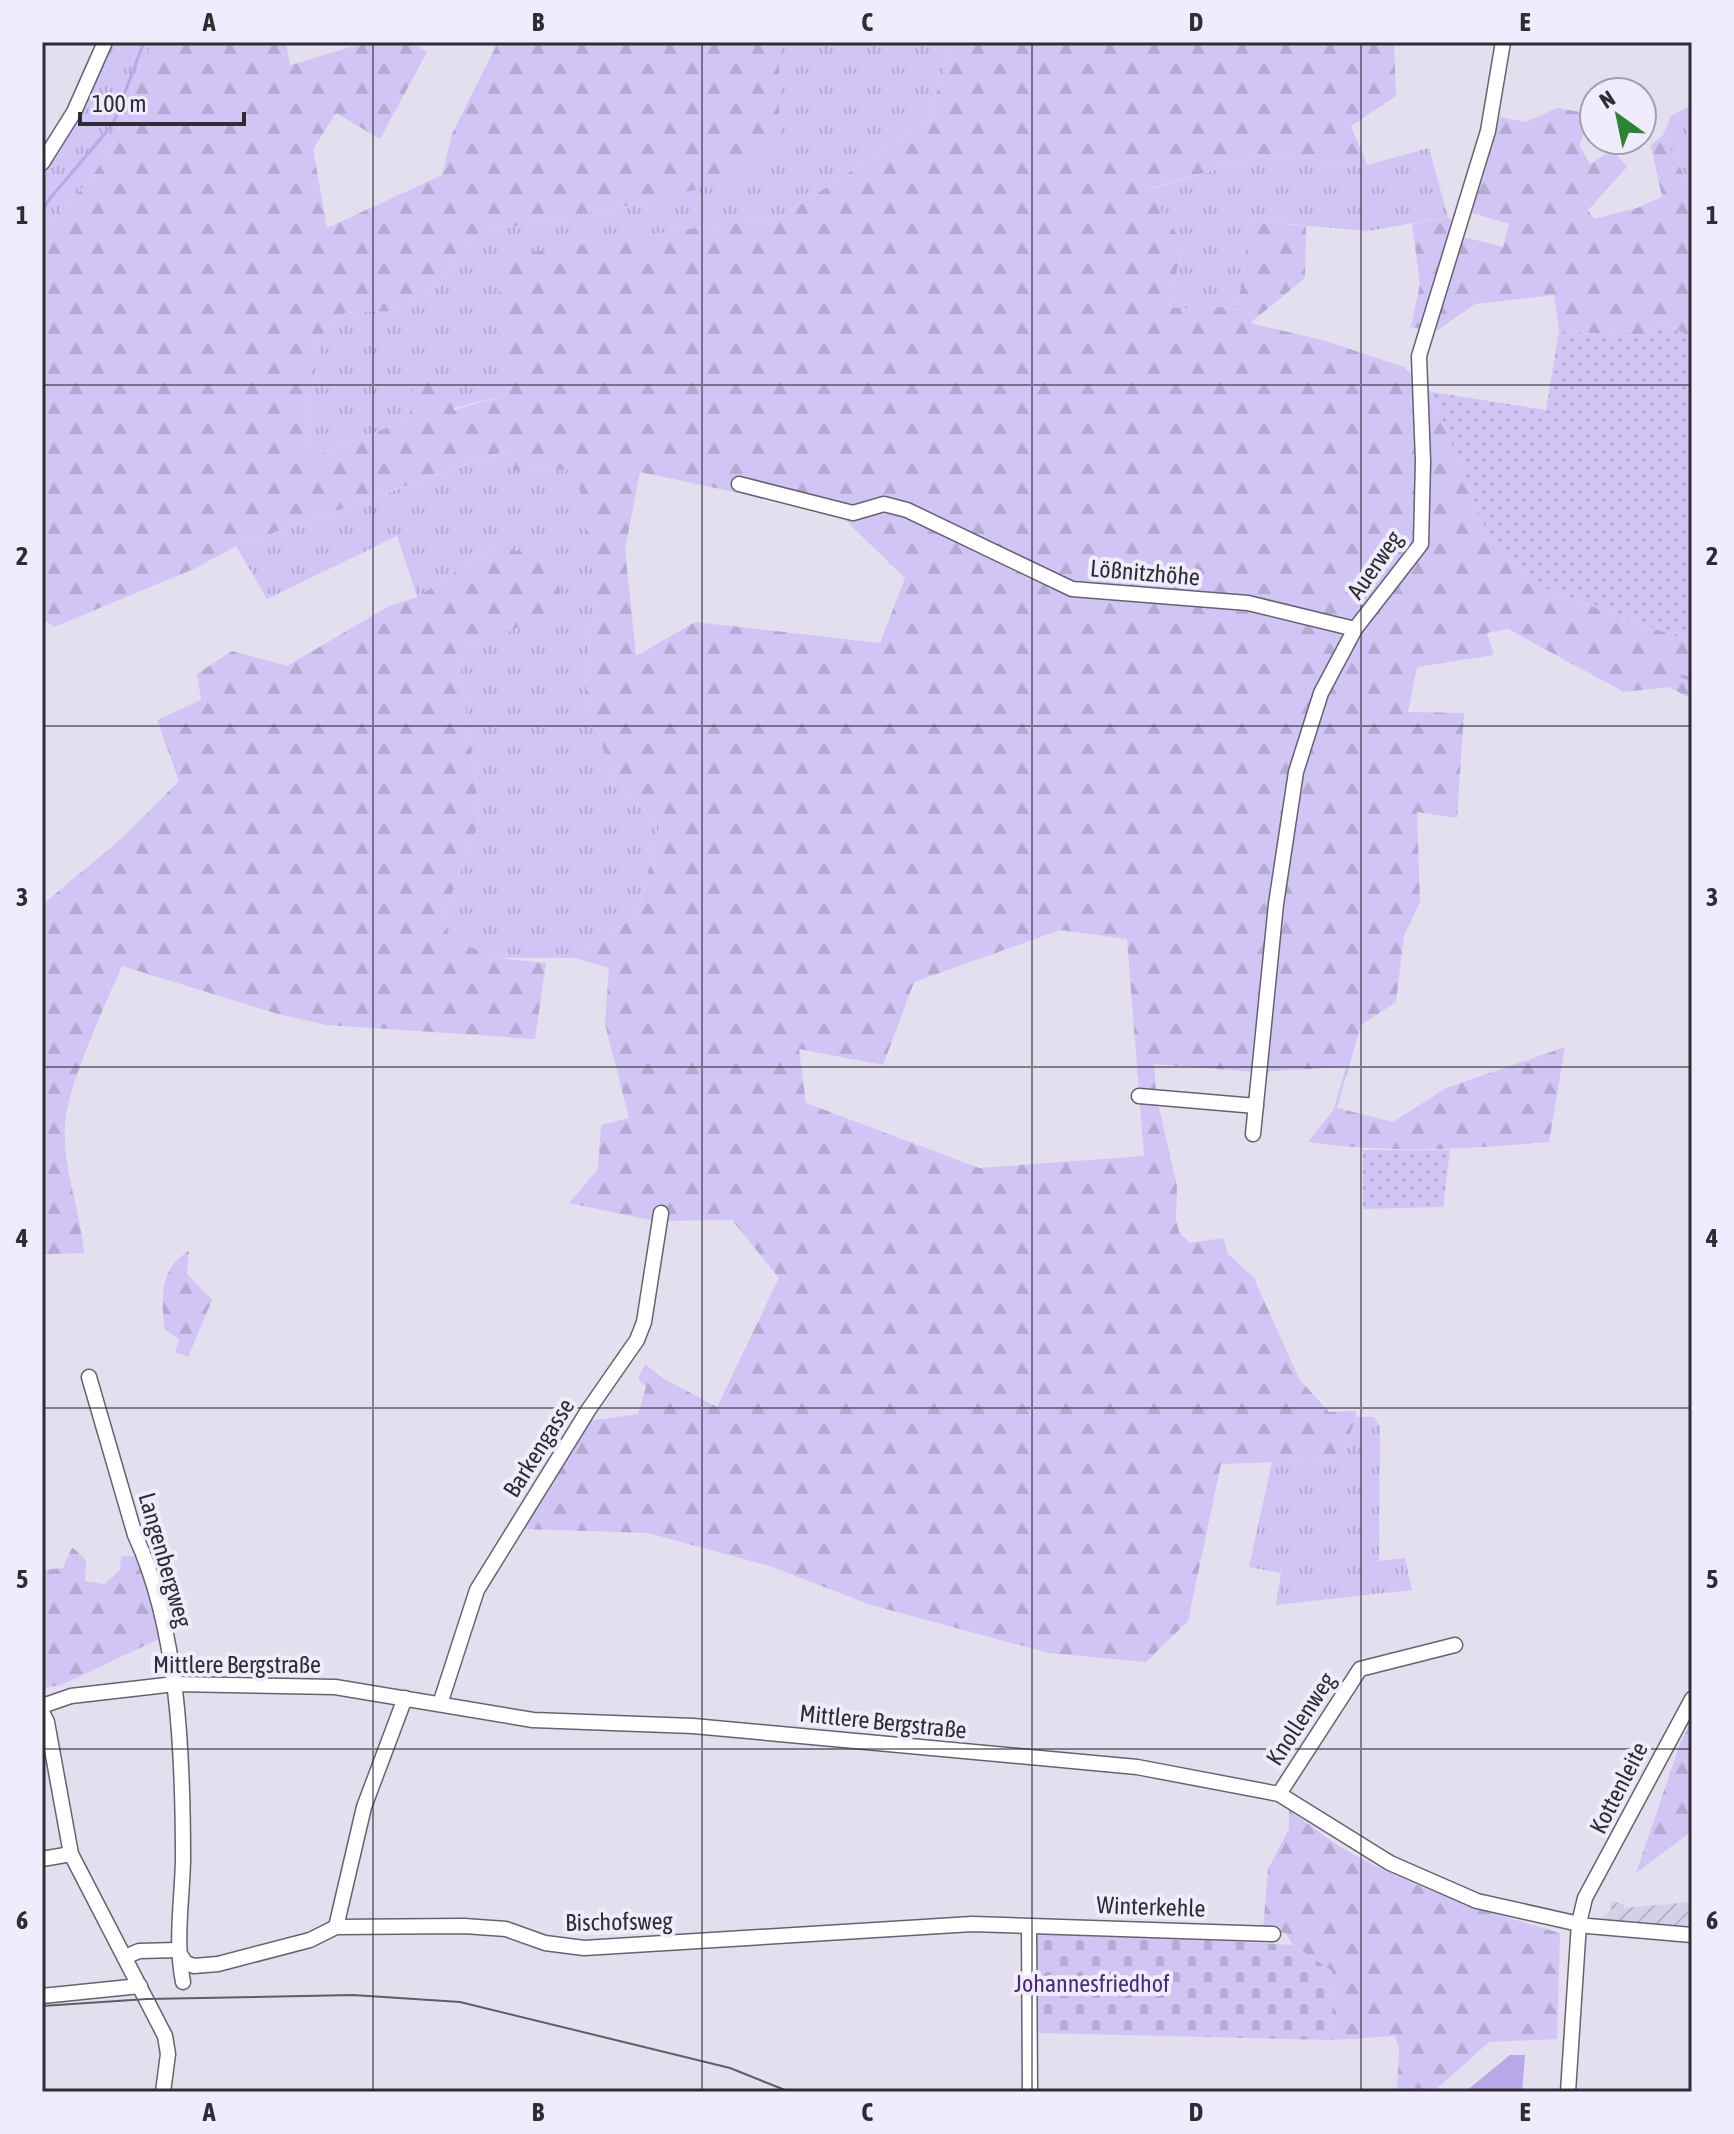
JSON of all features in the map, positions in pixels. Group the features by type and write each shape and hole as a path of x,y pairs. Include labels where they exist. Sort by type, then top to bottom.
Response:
{"street":[{"path":"42,163 74,112 105,42"},
{"name":"Auerweg","path":"1253,1134 1276,904 1296,772 1321,693 1355,629 1421,544 1423,461 1419,356 1488,131 1503,42"},
{"name":"Lößnitzhöhe","path":"739,484 853,513 884,504 907,510 1072,589 1248,603 1355,629"},
{"path":"1139,1096 1256,1106"},
{"name":"Barkengasse","path":"440,1704 477,1590 589,1409 637,1340 644,1322 661,1213"},
{"name":"Langenbergweg","path":"89,1377 135,1535 145,1557 175,1684 183,1819 177,1950"},
{"name":"Knollenweg","path":"1279,1794 1360,1669 1455,1645"},
{"name":"Mittlere Bergstraße","path":"42,1706 71,1696 175,1684 335,1687 563,1722 693,1726 969,1753 1067,1758 1137,1767 1279,1794 1424,1881 1477,1901 1625,1932 1692,1935"},
{"path":"336,1927 364,1807 405,1698"},
{"name":"Kottenleite","path":"1568,2092 1579,1923 1585,1898 1692,1699"},
{"path":"42,1712 47,1722 71,1854 165,2036 168,2054 163,2092"},
{"path":"42,1859 71,1854"},
{"name":"Bischofsweg","path":"125,1957 139,1951 177,1950 186,1963 194,1966 218,1964 310,1940 336,1927 506,1929 545,1943 584,1948 933,1925 1029,1928"},
{"path":"1029,1928 1026,1957 1030,2092"},
{"name":"Winterkehle","path":"1029,1928 1273,1934"},
{"path":"177,1950 183,1982"},
{"path":"42,1996 140,1986"}],"shaded area":[{"path":"1610,1901 1624,1904 1624,1908 1692,1902 1692,1935 1597,1925 1611,1910"},
{"path":"1510,2055 1525,2055 1522,2092 1465,2092"}],"green space":[{"path":"110,42 156,42 137,71 127,109 107,153 79,193 42,230 42,172 61,148 81,110"},
{"path":"156,42 286,42 290,65 378,42 412,45 427,52 380,139 336,113 313,149 327,228 442,175 452,134 498,42 779,42 779,138 734,180 646,202 480,233 454,261 438,287 389,311 344,313 320,336 308,420 313,457 409,419 415,368 449,384 454,410 507,395 496,257 785,215 928,120 953,42 1394,42 1396,96 1351,126 1367,165 1268,154 1148,189 1182,243 1170,308 1238,307 1250,221 1306,226 1305,278 1250,323 1322,340 1404,367 1431,392 1494,550 1552,592 1692,642 1692,699 1669,687 1624,692 1508,629 1487,633 1494,655 1417,667 1408,712 1464,713 1457,818 1417,812 1420,902 1404,936 1396,1002 1361,1025 1337,1108 1393,1122 1446,1088 1565,1047 1549,1142 1428,1149 1368,1148 1308,1142 1334,1109 1346,1067 1255,1072 1154,1064 1157,1099 1177,1186 1176,1220 1179,1232 1190,1243 1223,1238 1228,1254 1254,1278 1299,1379 1329,1412 1356,1411 1356,1417 1341,1460 1221,1464 1188,1621 1146,1662 1049,1653 871,1605 770,1566 648,1533 523,1529 589,1421 638,1414 646,1387 638,1379 645,1364 664,1379 717,1407 779,1278 732,1220 655,1221 569,1203 598,1169 601,1125 629,1118 605,1024 609,968 576,958 637,915 660,824 613,782 586,691 595,591 577,470 514,471 511,449 236,546 196,568 54,627 42,618 42,230 79,193 107,153 123,121 137,71","holes":["640,472 839,514 905,578 880,643 695,622 636,656 625,549","1060,930 1127,939 1144,1156 979,1168 806,1103 799,1049 883,1065 914,982"]},
{"path":"779,42 953,42 928,120 785,215 497,257 507,395 409,419 313,457 308,420 320,336 344,313 389,311 438,287 454,261 480,233 646,202 779,138"},
{"path":"1692,105 1692,190 1663,135 1671,116"},
{"path":"1557,108 1578,112 1578,156 1585,156 1590,164 1603,156 1618,156 1627,167 1588,210 1594,219 1637,208 1662,197 1653,156 1658,156 1658,139 1663,135 1692,190 1692,337 1666,325 1636,336 1559,331 1554,295 1475,304 1435,332 1411,327 1420,284 1412,224 1448,217 1464,237 1503,247 1509,224 1469,212 1500,117 1526,122"},
{"path":"1429,148 1448,217 1368,231 1251,221 1238,307 1170,309 1182,243 1147,190 1268,154 1367,165"},
{"path":"1666,325 1692,337 1692,642 1552,592 1494,550 1431,392 1546,410 1559,331 1636,336"},
{"path":"512,449 514,471 578,470 595,591 586,691 613,782 660,824 637,915 576,958 498,958 448,939 442,920 480,819 458,649 562,611 497,545 417,597 397,536 267,599 236,546"},
{"path":"497,545 555,562 563,611 458,649 480,819 442,920 449,939 498,958 546,963 535,1039 327,1025 278,1014 122,966 97,1022 67,1108 66,1155 84,1253 45,1254 42,1243 42,905 121,839 179,781 157,720 201,700 197,674 232,651 287,666 389,606 417,597"},
{"path":"1363,1150 1450,1150 1443,1207 1363,1209"},
{"path":"189,1251 187,1274 212,1300 188,1357 175,1352 179,1339 165,1330 163,1296 172,1266"},
{"path":"1356,1417 1374,1417 1380,1426 1379,1561 1405,1558 1412,1590 1276,1605 1281,1573 1249,1567 1272,1462 1341,1460"},
{"path":"72,1547 86,1560 85,1581 104,1584 120,1570 121,1556 139,1556 161,1638 61,1685 42,1688 42,1570 63,1568"},
{"path":"1692,1720 1692,1831 1636,1873 1681,1741"},
{"path":"1289,1810 1343,1848 1401,1878 1480,1908 1560,1933 1557,2039 1489,2042 1433,2092 1397,2092 1399,2049 1395,2036 1333,2040 1332,1971 1293,1945 1286,1933 1263,1931 1268,1869 1289,1829"},
{"name":"Johannesfriedhof","path":"1037,1930 1293,1945 1332,1971 1333,2040 1036,2033 1033,1935"}],"waterway":[{"path":"42,213 48,201 113,124 144,42"},
{"path":"1682,676 1692,680"}],"tram line":[{"path":"42,2006 147,1999 353,1995 460,2002 730,2068 790,2092"}]}
